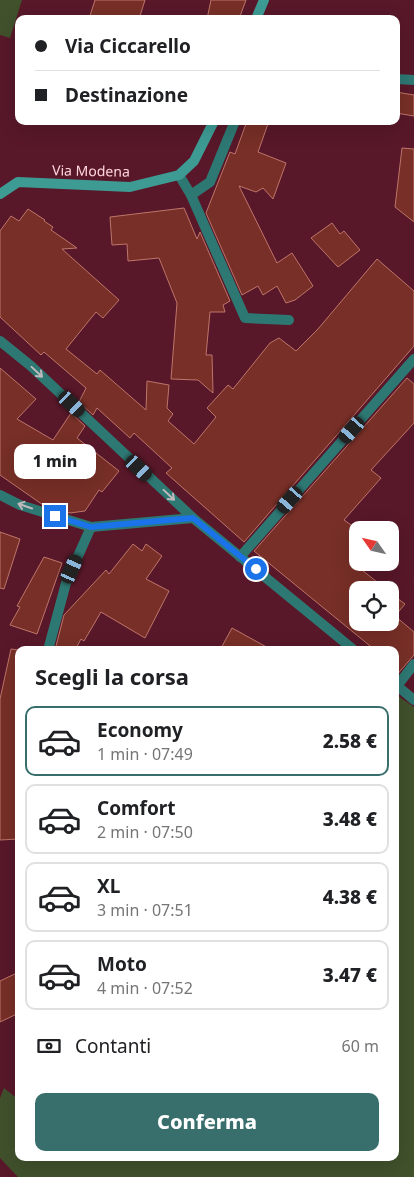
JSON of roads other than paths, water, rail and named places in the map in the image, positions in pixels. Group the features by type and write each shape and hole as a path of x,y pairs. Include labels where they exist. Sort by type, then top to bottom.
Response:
{"main road":[{"path":"258,15 264,0"},
{"path":"179,175 194,161 212,125"},
{"name":"Via Modena","path":"0,194 18,182 130,187 179,175"}],"street":[{"path":"400,79 414,80"},
{"path":"191,195 210,182 233,125"},
{"path":"179,175 191,195 245,318 289,320"},
{"path":"0,341 31,366 193,518 349,646"},
{"path":"240,557 414,359"},
{"path":"0,495 20,505 91,527 193,518"},
{"path":"49,646 66,583 91,527"},
{"path":"399,682 414,664"},
{"path":"399,688 414,700"}]}
